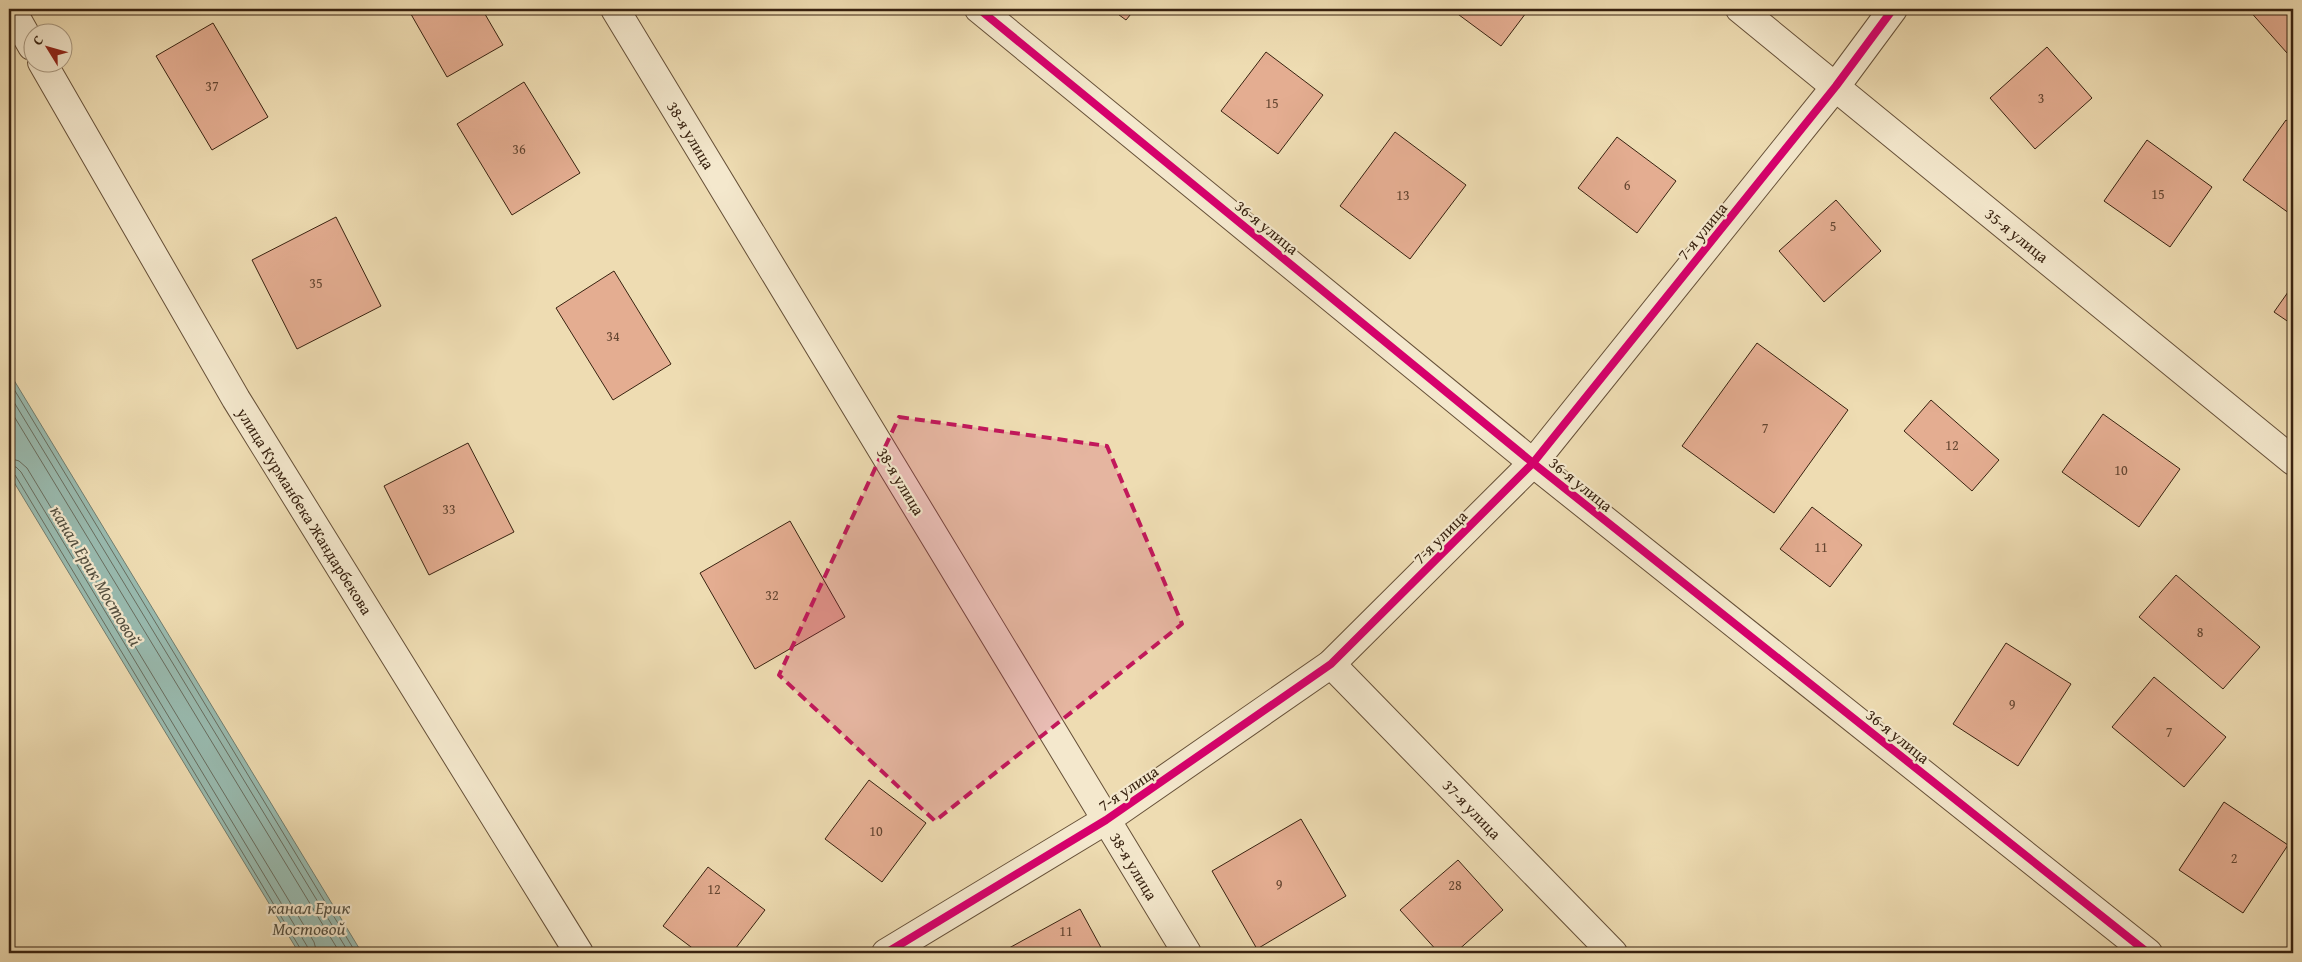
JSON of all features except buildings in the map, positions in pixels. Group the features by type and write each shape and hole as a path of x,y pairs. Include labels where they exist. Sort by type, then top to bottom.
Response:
{"street":[{"path":"11,9 22,28"},
{"name":"38-я улица","path":"615,9 1187,953"},
{"name":"36-я улица","path":"979,9 1533,463 2148,953"},
{"name":"35-я улица","path":"1740,9 2293,461"},
{"name":"7-я улица","path":"886,953 1106,820 1331,664 1533,463 1836,86 1893,9"},
{"name":"улица Курманбека Жандарбекова","path":"48,72 236,399 579,953"},
{"name":"37-я улица","path":"1331,664 1613,953"}],"highlighted area":[{"path":"899,417 1107,446 1182,624 935,821 779,675"}],"water":[{"name":"канал Ерик Мостовой","path":"9,372 362,953 299,953 9,474"}],"cycle path":[{"path":"979,9 1533,463 2148,953"},
{"path":"886,953 1106,820 1331,664 1533,463 1836,86 1893,9"}]}
